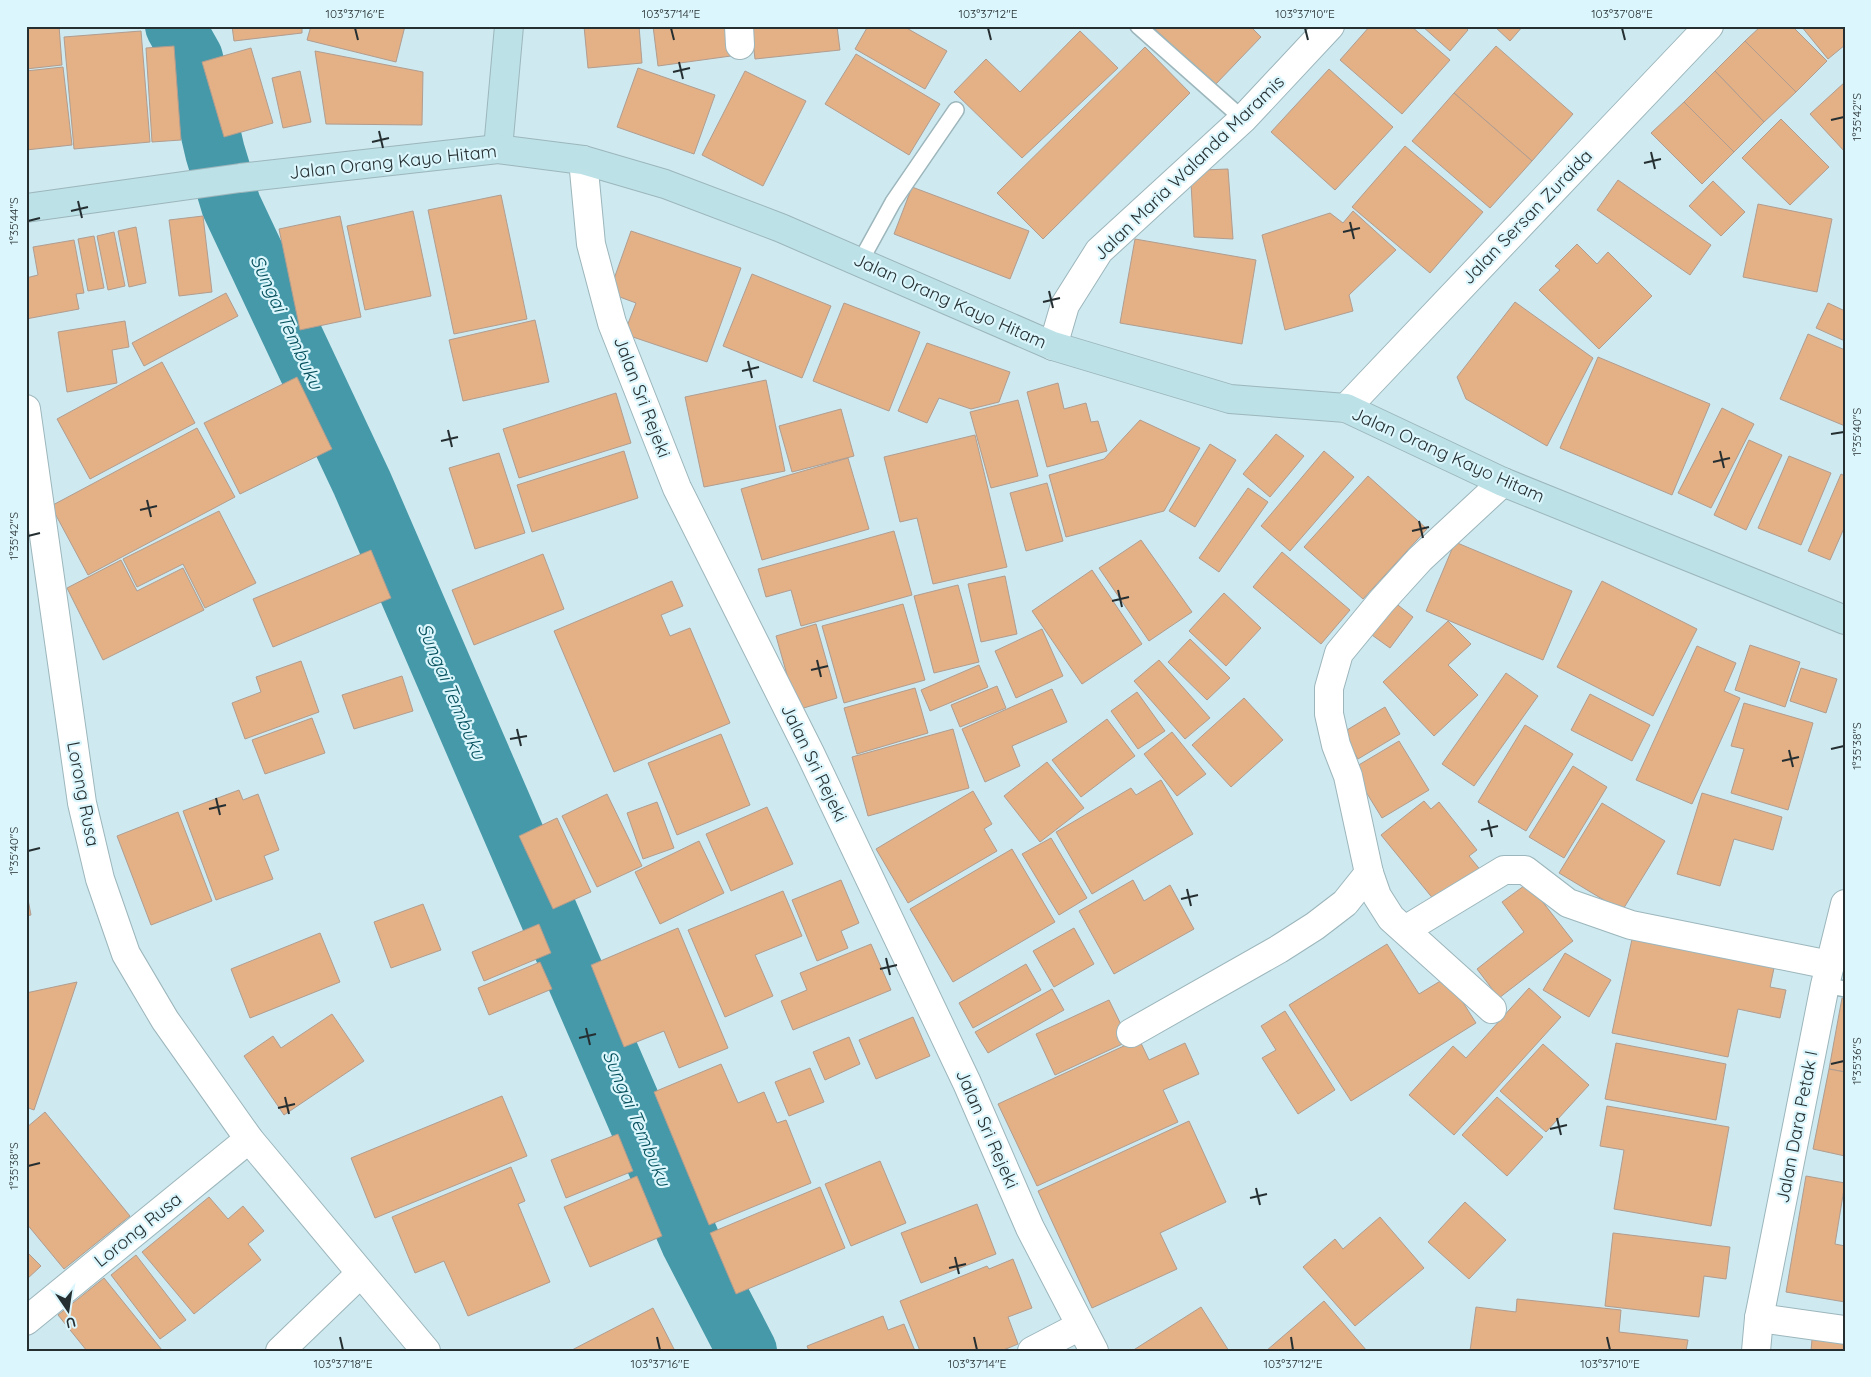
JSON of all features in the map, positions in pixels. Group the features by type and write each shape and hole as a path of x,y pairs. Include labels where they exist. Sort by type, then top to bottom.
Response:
{"main road":[{"path":"498,149 509,26"},
{"name":"Jalan Orang Kayo Hitam","path":"26,208 240,178 498,149 583,160 665,184 781,228 1053,346 1230,400 1346,408 1503,482 1845,620"}],"street":[{"name":"Jalan Maria Walanda Maramis","path":"1053,346 1065,305 1099,251 1243,119 1330,26"},
{"name":"Jalan Sersan Zuraida","path":"1346,408 1709,26"},
{"name":"Jalan Sri Rejeki","path":"583,160 591,244 612,323 677,488 810,753 967,1083 1030,1228 1094,1351"},
{"name":"Lorong Rusa","path":"26,409 33,506 82,803 100,879 126,954 166,1020 249,1139 426,1351"},
{"path":"1492,1009 1391,918 1377,896 1369,874 1348,776 1336,745 1329,714 1329,688 1339,653 1381,602 1420,559 1503,482"},
{"path":"1405,930 1504,870 1525,870 1568,903 1631,925 1833,980"},
{"path":"1132,1033 1279,949 1315,926 1345,903 1369,874"},
{"name":"Jalan Dara Petak I","path":"1756,1351 1759,1318 1833,980 1845,904"},
{"name":"Lorong Rusa","path":"26,1321 249,1139"},
{"path":"280,1351 360,1274"},
{"path":"1759,1318 1845,1330"},
{"path":"1032,1351 1080,1326"}],"lane":[{"path":"1138,26 1243,119"},
{"path":"860,262 893,202 956,110"}],"building":[{"path":"26,26 59,26 62,65 26,69"},
{"path":"232,26 302,26 302,33 234,41"},
{"path":"311,26 405,26 396,62 307,40"},
{"path":"584,26 639,26 642,63 588,68"},
{"path":"653,26 728,26 731,56 658,66"},
{"path":"751,26 837,26 840,50 755,59"},
{"path":"868,26 903,26 947,51 925,89 855,49"},
{"path":"1152,26 1250,26 1261,37 1214,86"},
{"path":"1370,26 1411,26 1450,60 1402,114 1340,60"},
{"path":"1422,26 1464,26 1468,30 1450,51"},
{"path":"1494,26 1523,26 1510,41"},
{"path":"1761,26 1792,26 1827,61 1796,92 1745,41"},
{"path":"1801,26 1845,26 1845,45 1828,59"},
{"path":"141,31 150,142 74,149 64,37"},
{"path":"1080,31 1118,68 1022,158 954,92 986,59 1020,92"},
{"path":"1745,41 1796,92 1764,122 1715,71"},
{"path":"174,46 181,140 152,142 146,48"},
{"path":"1496,46 1573,114 1532,161 1454,93"},
{"path":"1145,47 1190,93 1043,239 997,193"},
{"path":"251,48 273,123 224,137 202,62"},
{"path":"315,51 423,72 422,125 326,124"},
{"path":"856,54 940,104 909,155 825,104"},
{"path":"63,67 72,145 26,150 26,71"},
{"path":"638,68 715,95 694,154 617,127"},
{"path":"1329,69 1393,127 1335,190 1271,132"},
{"path":"300,71 311,122 283,128 272,78"},
{"path":"745,71 806,101 763,186 702,155"},
{"path":"1715,71 1764,122 1734,152 1684,102"},
{"path":"1845,82 1845,152 1810,114"},
{"path":"1454,93 1532,161 1490,208 1412,141"},
{"path":"1684,102 1734,152 1702,184 1651,133"},
{"path":"1781,119 1829,167 1790,205 1742,158"},
{"path":"1405,146 1483,212 1430,273 1352,207"},
{"path":"1228,169 1233,239 1194,237 1191,183 1203,170"},
{"path":"1618,180 1711,245 1690,275 1597,210"},
{"path":"1713,181 1745,212 1721,236 1689,206"},
{"path":"912,187 1029,231 1010,279 894,234"},
{"path":"501,195 527,319 454,334 428,210"},
{"path":"1758,204 1832,219 1817,292 1743,277"},
{"path":"413,211 431,296 365,310 347,226"},
{"path":"1353,211 1396,250 1349,295 1353,311 1285,330 1262,235 1330,213 1343,223"},
{"path":"203,216 212,292 179,296 169,220"},
{"path":"340,216 361,317 300,330 279,229"},
{"path":"136,227 146,283 129,287 118,231"},
{"path":"631,231 741,268 707,362 624,334 636,303 609,293"},
{"path":"114,232 125,286 108,290 97,236"},
{"path":"94,236 104,288 88,291 78,239"},
{"path":"1135,239 1256,260 1242,344 1120,323"},
{"path":"74,240 84,293 76,294 79,309 26,319 26,278 38,275 33,247"},
{"path":"1577,244 1597,264 1608,252 1652,296 1599,349 1539,290 1560,270 1555,266"},
{"path":"752,274 831,306 802,378 723,346"},
{"path":"226,293 238,316 144,366 132,343"},
{"path":"1515,302 1593,358 1547,446 1466,399 1457,377"},
{"path":"844,303 920,332 889,411 813,381"},
{"path":"1828,303 1845,311 1845,341 1816,328"},
{"path":"535,320 549,382 463,401 449,340"},
{"path":"125,321 129,347 112,350 117,383 67,392 58,332"},
{"path":"1808,334 1845,350 1845,426 1780,399"},
{"path":"927,343 1010,372 999,402 971,409 939,398 927,423 898,411"},
{"path":"1598,357 1710,404 1672,495 1560,448"},
{"path":"162,362 195,423 90,479 57,419"},
{"path":"297,377 332,449 240,494 204,423"},
{"path":"766,380 785,471 704,487 685,397"},
{"path":"1058,383 1064,409 1086,403 1091,422 1098,421 1107,451 1047,467 1027,392"},
{"path":"616,393 631,443 519,478 503,429"},
{"path":"1018,400 1038,476 991,488 970,412"},
{"path":"1722,408 1754,424 1711,508 1678,493"},
{"path":"841,409 854,456 792,472 779,426"},
{"path":"1140,420 1200,448 1164,511 1066,537 1049,475 1104,459"},
{"path":"197,428 235,497 88,575 51,506"},
{"path":"1276,434 1304,456 1270,497 1243,474"},
{"path":"975,435 1007,567 933,584 917,518 900,522 884,457"},
{"path":"1749,440 1782,455 1746,530 1714,515"},
{"path":"1210,444 1236,460 1195,527 1169,511"},
{"path":"624,451 638,498 532,532 517,485"},
{"path":"1324,451 1354,477 1290,551 1261,526"},
{"path":"499,453 525,533 475,549 449,468"},
{"path":"1789,456 1831,473 1801,545 1758,528"},
{"path":"848,458 869,529 762,560 741,489"},
{"path":"1841,474 1845,476 1845,526 1830,560 1808,551"},
{"path":"1368,476 1427,529 1363,599 1304,547"},
{"path":"1047,483 1063,541 1026,551 1010,493"},
{"path":"1248,488 1268,502 1219,572 1199,558"},
{"path":"219,511 256,583 205,608 183,564 137,587 123,559"},
{"path":"894,531 912,595 801,626 791,590 766,597 758,569"},
{"path":"1141,540 1192,612 1149,641 1099,568"},
{"path":"1455,542 1572,591 1543,660 1426,611"},
{"path":"371,550 391,598 273,647 253,599"},
{"path":"1282,552 1350,610 1321,644 1253,587"},
{"path":"543,554 564,609 474,645 452,590"},
{"path":"121,560 137,591 183,568 204,610 103,660 67,588"},
{"path":"1092,570 1142,644 1082,684 1032,611"},
{"path":"1005,576 1017,634 981,642 968,584"},
{"path":"672,581 683,606 661,615 670,636 690,628 730,723 614,772 554,631"},
{"path":"1602,581 1697,629 1653,716 1557,667"},
{"path":"958,585 979,662 934,673 914,596"},
{"path":"1224,593 1261,628 1226,666 1189,631"},
{"path":"1389,598 1413,617 1390,648 1365,630"},
{"path":"903,604 925,680 844,703 822,626"},
{"path":"1448,621 1471,644 1448,665 1478,695 1434,736 1383,682"},
{"path":"816,624 837,698 797,710 776,636"},
{"path":"1042,629 1063,676 1016,698 995,651"},
{"path":"1190,639 1230,678 1207,700 1168,662"},
{"path":"1750,645 1800,662 1785,707 1735,690"},
{"path":"1697,646 1736,663 1724,691 1740,698 1692,804 1636,780"},
{"path":"1159,660 1210,718 1185,739 1134,681"},
{"path":"301,661 319,712 245,739 232,703 261,692 256,677"},
{"path":"979,665 988,687 930,711 921,690"},
{"path":"1801,668 1837,679 1826,713 1790,701"},
{"path":"1506,673 1538,696 1474,786 1442,764"},
{"path":"402,676 413,711 354,729 342,695"},
{"path":"997,686 1006,708 960,727 951,705"},
{"path":"915,688 928,733 857,754 844,708"},
{"path":"1052,689 1067,722 1012,746 1020,766 985,782 962,729"},
{"path":"1137,692 1165,731 1138,749 1111,711"},
{"path":"1590,694 1650,725 1632,761 1571,730"},
{"path":"1244,698 1283,740 1231,787 1192,745"},
{"path":"1744,703 1813,723 1788,810 1731,793 1744,749 1731,746"},
{"path":"1385,707 1400,734 1358,759 1342,733"},
{"path":"312,718 325,753 265,774 252,740"},
{"path":"1107,719 1135,756 1081,797 1052,760"},
{"path":"1525,725 1573,754 1526,831 1478,802"},
{"path":"953,729 969,788 868,816 852,757"},
{"path":"1172,732 1206,774 1177,796 1144,754"},
{"path":"721,734 750,805 677,835 648,763"},
{"path":"1399,741 1429,790 1382,818 1352,769"},
{"path":"1047,762 1084,808 1040,842 1004,796"},
{"path":"1573,766 1607,787 1564,858 1529,837"},
{"path":"1161,780 1193,834 1092,894 1056,832 1131,788 1136,795"},
{"path":"239,790 243,800 258,794 279,850 264,856 273,879 216,900 183,811"},
{"path":"973,791 992,824 984,829 997,851 908,903 876,849"},
{"path":"1702,793 1782,817 1773,850 1734,839 1720,886 1677,874"},
{"path":"607,794 642,866 597,887 562,816"},
{"path":"1424,801 1431,809 1439,802 1477,850 1469,856 1482,872 1439,906 1381,835"},
{"path":"657,802 674,848 643,859 627,813"},
{"path":"1602,803 1665,841 1622,911 1559,873"},
{"path":"767,807 793,864 731,891 706,834"},
{"path":"178,812 212,901 151,925 117,836"},
{"path":"557,818 591,892 553,909 519,836"},
{"path":"1051,838 1087,898 1059,915 1022,854"},
{"path":"699,841 724,893 660,924 635,872"},
{"path":"1012,849 1055,922 953,982 910,909"},
{"path":"841,880 859,923 841,931 848,948 817,961 792,900"},
{"path":"1133,880 1144,901 1170,885 1194,929 1114,974 1079,911"},
{"path":"1528,883 1573,941 1499,998 1477,969 1524,932 1502,902"},
{"path":"26,889 31,915 26,916"},
{"path":"783,891 802,936 755,955 773,996 725,1017 688,930"},
{"path":"423,904 441,950 391,968 374,922"},
{"path":"539,924 551,953 484,981 472,952"},
{"path":"678,928 728,1048 679,1068 664,1031 624,1047 591,965"},
{"path":"1074,928 1094,964 1054,987 1033,951"},
{"path":"320,933 340,982 250,1018 231,969"},
{"path":"1632,939 1774,968 1770,987 1786,990 1780,1018 1738,1009 1728,1057 1612,1033"},
{"path":"871,944 891,990 793,1030 781,1001 807,990 800,973"},
{"path":"1387,944 1419,994 1447,977 1476,1023 1351,1101 1289,1005"},
{"path":"1565,953 1611,980 1589,1017 1543,990"},
{"path":"540,962 552,989 489,1015 478,988"},
{"path":"1026,964 1041,990 973,1028 959,1003"},
{"path":"77,982 34,1110 26,1107 26,993"},
{"path":"1529,988 1561,1017 1454,1135 1409,1095 1453,1046 1466,1058"},
{"path":"1052,989 1064,1010 988,1053 975,1032"},
{"path":"1842,998 1845,999 1845,1072 1829,1069"},
{"path":"1109,1000 1129,1041 1055,1075 1036,1034"},
{"path":"1285,1011 1335,1090 1298,1114 1262,1058 1276,1050 1261,1026"},
{"path":"332,1014 364,1061 284,1115 244,1056 273,1036 281,1048"},
{"path":"913,1017 930,1056 876,1079 859,1040"},
{"path":"849,1037 860,1064 825,1080 813,1052"},
{"path":"1139,1039 1149,1060 1185,1043 1199,1074 1163,1090 1178,1122 1037,1186 998,1104"},
{"path":"1616,1043 1726,1064 1716,1120 1605,1099"},
{"path":"1543,1044 1589,1085 1546,1132 1500,1091"},
{"path":"721,1064 738,1103 764,1092 777,1123 786,1120 811,1183 709,1225 654,1092"},
{"path":"810,1068 824,1102 789,1116 775,1082"},
{"path":"1829,1069 1845,1072 1845,1156 1813,1149"},
{"path":"502,1096 527,1156 375,1218 351,1158"},
{"path":"1497,1097 1543,1137 1507,1176 1462,1135"},
{"path":"1607,1106 1729,1127 1711,1226 1614,1209 1624,1150 1600,1146"},
{"path":"45,1112 130,1216 64,1269 26,1223 26,1128"},
{"path":"1189,1121 1226,1202 1160,1233 1177,1269 1092,1308 1038,1191"},
{"path":"618,1134 633,1171 566,1198 551,1160"},
{"path":"880,1161 906,1223 851,1246 825,1184"},
{"path":"511,1167 525,1201 518,1204 550,1282 468,1316 444,1261 415,1273 392,1217"},
{"path":"637,1176 662,1236 590,1267 564,1207"},
{"path":"1806,1176 1845,1183 1835,1244 1845,1246 1845,1302 1786,1292"},
{"path":"820,1187 845,1248 736,1294 710,1233"},
{"path":"209,1197 228,1219 243,1206 264,1231 248,1244 261,1260 194,1314 142,1252"},
{"path":"1465,1202 1506,1240 1469,1279 1428,1242"},
{"path":"977,1204 996,1254 921,1283 901,1233"},
{"path":"1380,1217 1424,1268 1355,1326 1303,1267 1335,1239 1343,1249"},
{"path":"1613,1233 1730,1247 1726,1279 1704,1276 1699,1317 1605,1306"},
{"path":"26,1251 41,1266 26,1280"},
{"path":"136,1255 186,1320 160,1339 111,1275"},
{"path":"1013,1259 1032,1308 1008,1317 1018,1344 1001,1351 920,1351 900,1301 987,1266 989,1269"},
{"path":"104,1278 162,1350 87,1351 58,1315"},
{"path":"1517,1299 1621,1310 1619,1332 1688,1340 1686,1351 1470,1351 1476,1307 1516,1312"},
{"path":"1324,1301 1367,1351 1266,1351"},
{"path":"1201,1307 1229,1351 1132,1351"},
{"path":"653,1308 675,1351 570,1351"},
{"path":"883,1316 888,1330 904,1324 915,1351 809,1351 807,1346"},
{"path":"1812,1339 1845,1343 1845,1351 1811,1351"}],"waterway":[{"name":"Sungai Tembuku","path":"175,26 193,58 215,152 231,205 362,483 691,1243 747,1351"}]}
